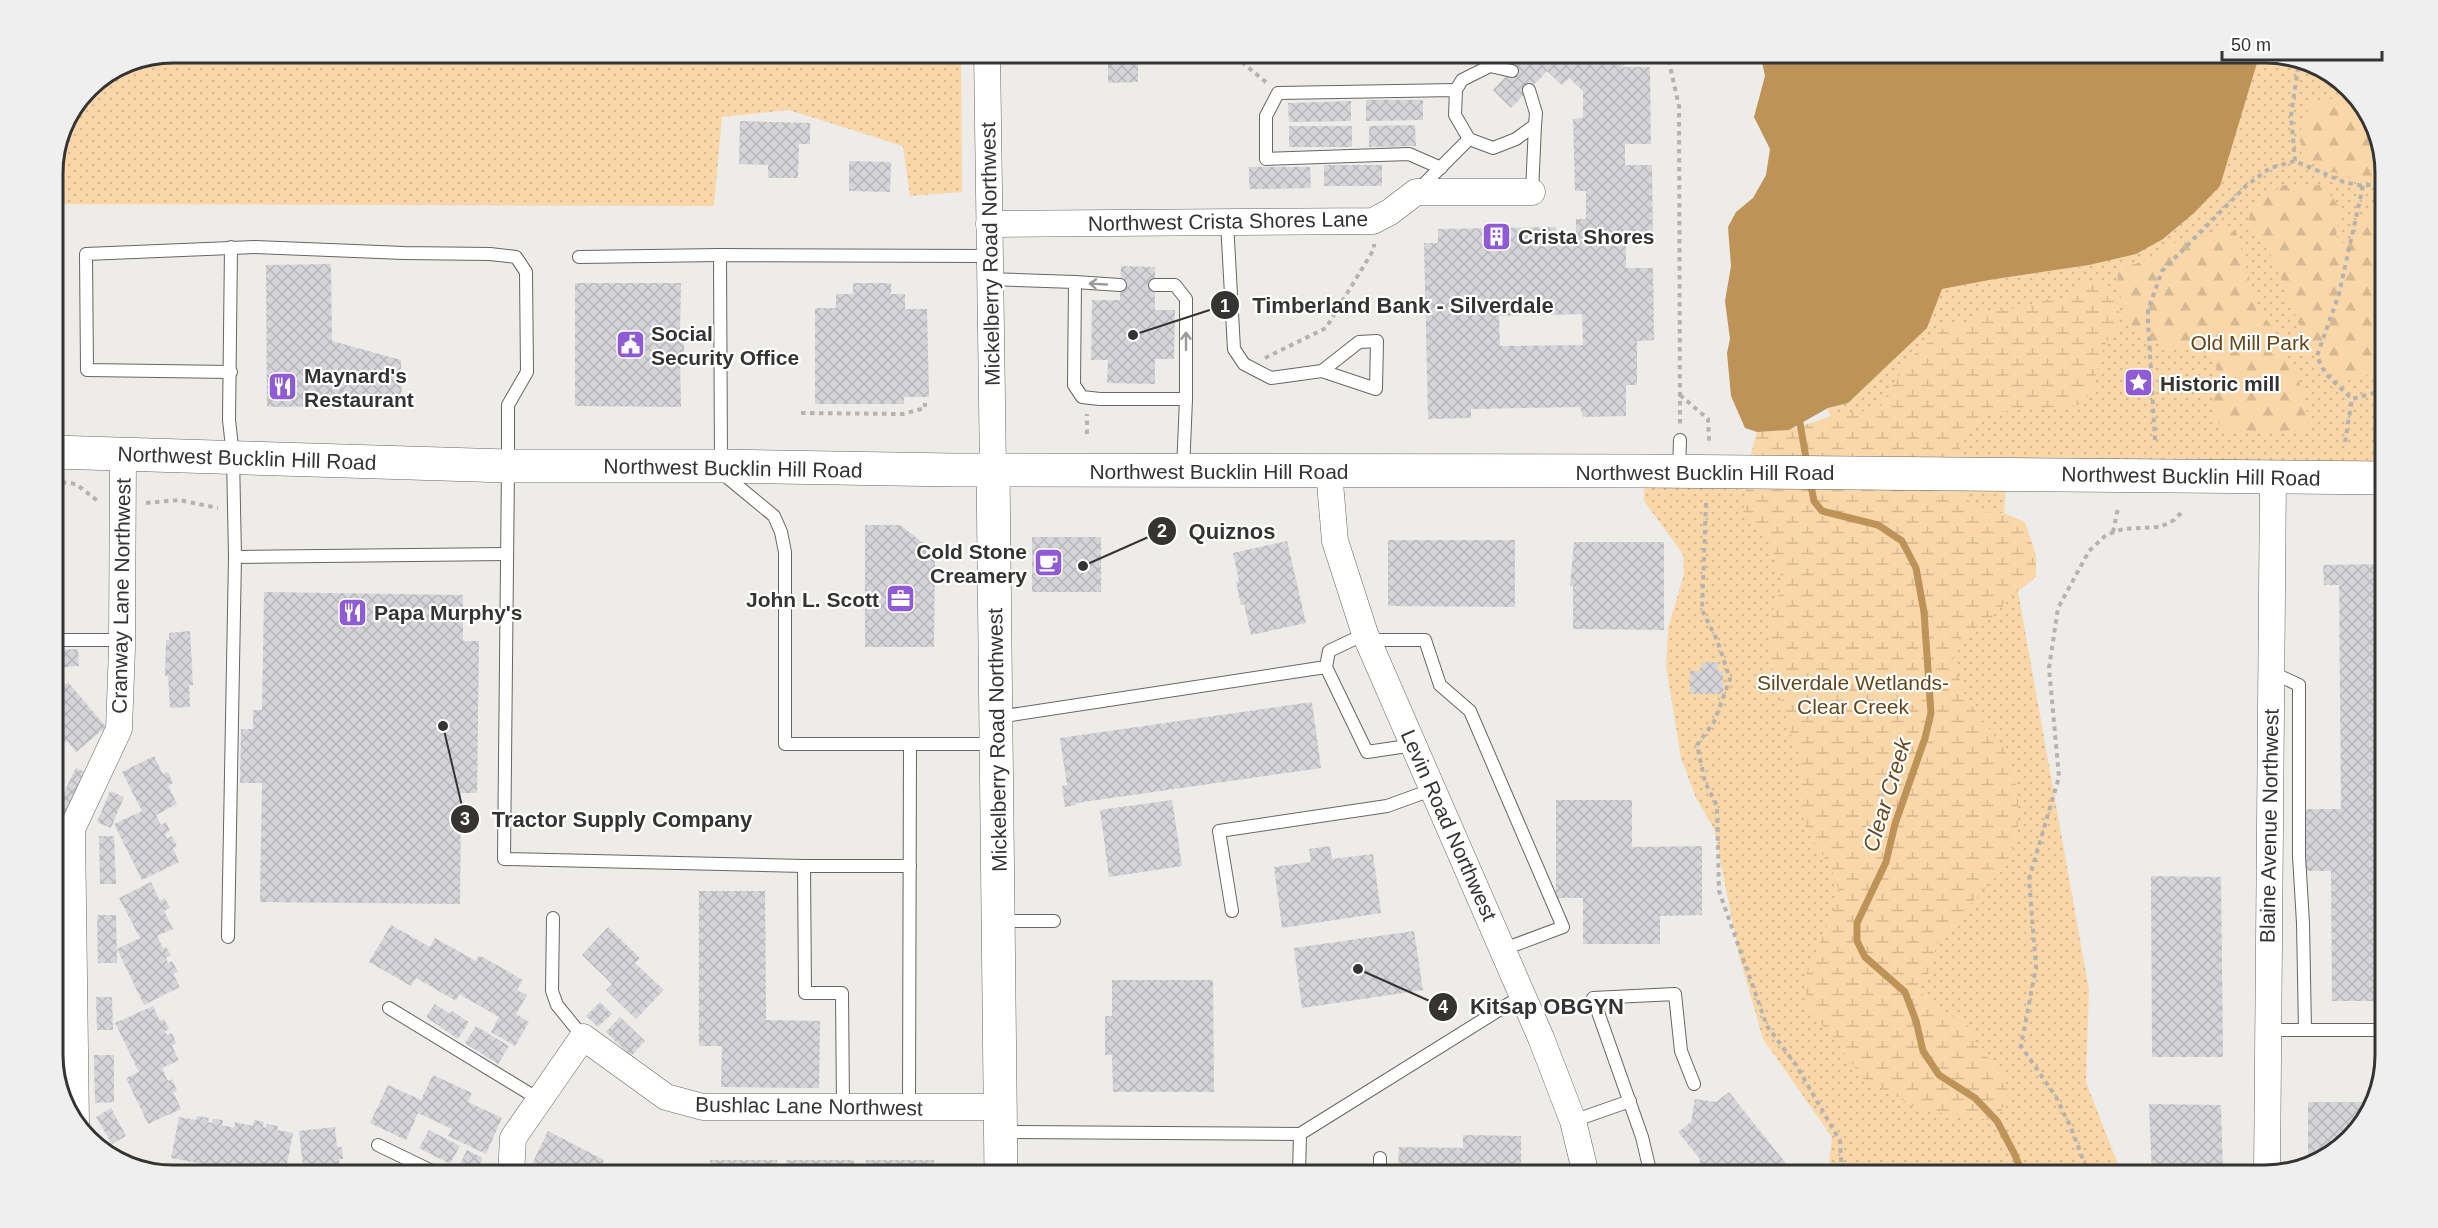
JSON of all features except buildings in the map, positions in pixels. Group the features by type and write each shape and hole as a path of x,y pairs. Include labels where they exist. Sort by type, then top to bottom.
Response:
{"main road":[{"name":"Northwest Bucklin Hill Road","path":"63,452 508,466 1329,471 1679,456 1725,472 2375,478"},
{"name":"Mickelberry Road Northwest","path":"993,470 1001,1165"}],"street":[{"name":"Mickelberry Road Northwest","path":"987,63 993,470"},
{"name":"Northwest Crista Shores Lane","path":"988,224 1373,220 1390,212 1416,192"},
{"path":"1416,192 1532,192"},
{"name":"Cranway Lane Northwest","path":"76,1107 72,829 119,729 123,453"},
{"name":"Levin Road Northwest","path":"1329,471 1335,541 1366,637 1523,995 1573,1121 1583,1165"},
{"name":"Blaine Avenue Northwest","path":"2267,1165 2273,477"},
{"path":"512,1165 513,1138 583,1037"},
{"name":"Bushlac Lane Northwest","path":"583,1037 666,1097 689,1105 703,1107 909,1107 1001,1120"}],"lane":[{"path":"1512,71 1490,66 1462,80 1456,90 1455,115 1469,139 1493,148 1516,139 1535,125"},
{"path":"1441,168 1409,154 1266,159 1266,117 1278,93 1456,90"},
{"path":"1529,90 1536,113 1532,192"},
{"path":"1416,192 1469,139"},
{"path":"1227,222 1234,349 1244,364 1271,378 1322,371 1376,389 1377,341 1359,342 1322,371"},
{"path":"228,936 235,557 233,456 229,420 231,247"},
{"path":"231,372 87,370 86,254 231,247 404,254 490,254 516,257 526,272 527,372 508,405 504,859 804,866 910,866"},
{"path":"720,255 717,466 774,516 781,532 785,552 785,744 910,744 997,730 1326,667"},
{"path":"579,257 720,255 989,268 1075,282 1120,285"},
{"path":"1075,282 1074,385 1082,396 1100,399 1186,399"},
{"path":"1155,285 1175,285 1186,299 1183,470"},
{"path":"235,557 506,554"},
{"path":"1414,745 1367,752 1326,667 1329,651 1366,637 1425,640 1440,685 1470,711 1563,927 1504,949"},
{"path":"63,640 122,640"},
{"path":"2271,672 2299,685 2298,856 2303,923 2305,1030"},
{"path":"909,1107 910,744"},
{"path":"1232,912 1219,831 1387,806 1434,789"},
{"path":"804,866 805,993 842,993 843,1107"},
{"path":"553,918 552,991 557,1005 583,1037"},
{"path":"999,921 1054,921"},
{"path":"1649,1165 1630,1101 1593,998 1675,994 1681,1051 1694,1084"},
{"path":"1001,1120 1300,1134 1523,995"},
{"path":"388,1008 540,1100"},
{"path":"2267,1030 2375,1030"},
{"path":"1573,1121 1630,1101"},
{"path":"1299,1165 1300,1134"},
{"path":"378,1145 419,1165"},
{"path":"1380,1158 1380,1165"}],"path":[{"path":"1244,63 1278,93"},
{"path":"1669,63 1679,106 1679,456"},
{"path":"2295,161 2291,116 2298,68"},
{"path":"2155,441 2148,310 2162,271 2246,186 2270,168 2295,161 2344,182 2362,186 2375,184"},
{"path":"2352,399 2325,373 2317,356 2339,294 2362,186"},
{"path":"1256,370 1262,359 1326,328 1374,249 1373,238"},
{"path":"2352,399 2375,393"},
{"path":"1680,394 1708,419 1709,441"},
{"path":"2345,442 2352,399"},
{"path":"801,413 903,414 925,408 925,403"},
{"path":"903,409 903,414"},
{"path":"1706,503 1702,610 1717,640 1730,679 1714,722 1697,745 1705,782 1717,806 1719,891 1767,1026 1796,1065 1840,1141 1841,1165"},
{"path":"2113,532 2118,508"},
{"path":"2085,1165 2056,1097 2021,1046 2036,967 2029,879 2059,777 2049,668 2058,608 2088,551 2106,535 2113,532 2123,529 2160,527 2174,520 2182,511"}],"green space":[{"path":"961,63 962,192 910,196 903,146 789,110 722,117 714,206 63,204 63,166 74,124 95,95 131,71 159,64"},
{"name":"Silverdale Wetlands- Clear Creek","path":"2255,63 2286,65 2314,74 2348,101 2364,124 2375,166 2375,478 2007,475 2004,513 2089,990 2086,1082 2118,1165 1829,1165 1832,1137 1763,1039 1739,955 1714,829 1696,798 1681,758 1666,666 1668,628 1684,574 1683,554 1644,501 1644,471 1833,473 1833,433 1828,408 1848,403 1927,328 1942,289 2089,265 2163,239 2194,213 2220,185"},
{"path":"2343,96 2348,101 2364,124 2369,138 2373,152 2375,180 2353,178 2332,172 2302,159 2300,132 2310,104"},
{"path":"2283,185 2323,185 2340,208 2336,236 2346,244 2356,232 2366,212 2375,205 2375,373 2345,380 2332,374 2320,362 2300,326 2271,255 2247,227 2252,207"},
{"name":"Old Mill Park","path":"2224,229 2236,232 2257,306 2274,330 2298,377 2306,406 2308,425 2301,433 2226,431 2213,417 2213,399 2221,382 2213,356 2194,349 2151,341 2133,327 2127,317 2120,294 2117,269 2142,262 2185,237 2209,235"},
{"path":"2086,282 2111,286 2119,312 2116,328 2105,344 2091,391 2081,405 1985,413 1960,446 1960,478 1965,496 1978,512 2004,513 2025,522 2036,555 2036,577 2011,597 1990,619 1960,638 1953,658 1966,698 2005,750 2014,773 2018,798 2018,826 2009,863 1938,939 1930,970 1920,989 1922,994 1935,1005 1968,1025 1977,1046 2000,1071 2009,1092 1997,1121 1921,1110 1862,1078 1834,1038 1809,1011 1804,980 1830,919 1839,891 1831,868 1806,830 1802,810 1799,763 1768,652 1773,610 1783,583 1773,551 1755,523 1743,513 1749,461 1757,432 1789,430 1841,413 1878,410 1908,360 1947,325 1964,325 1980,311 2025,308 2048,299 2063,298 2072,289"}],"shaded area":[{"path":"1762,63 2257,63 2220,186 2194,213 2163,239 2136,254 2089,265 1942,289 1927,328 1848,403 1828,408 1789,430 1757,432 1745,428 1731,396 1727,353 1730,339 1725,301 1731,266 1728,227 1736,212 1753,198 1766,175 1770,149 1754,117 1765,76"}],"waterway":[{"name":"Clear Creek","path":"1800,423 1807,464"},
{"name":"Clear Creek","path":"1810,481 1814,501 1822,511 1878,525 1902,541 1916,568 1924,612 1931,713 1925,738 1895,824 1886,862 1857,923 1857,941 1865,957 1905,992 1916,1021 1923,1051 1939,1075 1975,1098 1997,1121 2019,1165"}],"place":[{"name":"Crista Shores","path":"1497,236"},
{"name":"Timberland Bank - Silverdale","path":"1133,335"},
{"name":"Social Security Office","path":"630,345"},
{"name":"Historic mill","path":"2139,383"},
{"name":"Maynard's Restaurant","path":"283,387"},
{"name":"Cold Stone Creamery","path":"1048,563"},
{"name":"Quiznos","path":"1083,566"},
{"name":"John L. Scott","path":"900,599"},
{"name":"Papa Murphy's","path":"353,612"},
{"name":"Tractor Supply Company","path":"443,726"},
{"name":"Kitsap OBGYN","path":"1358,969"}]}
